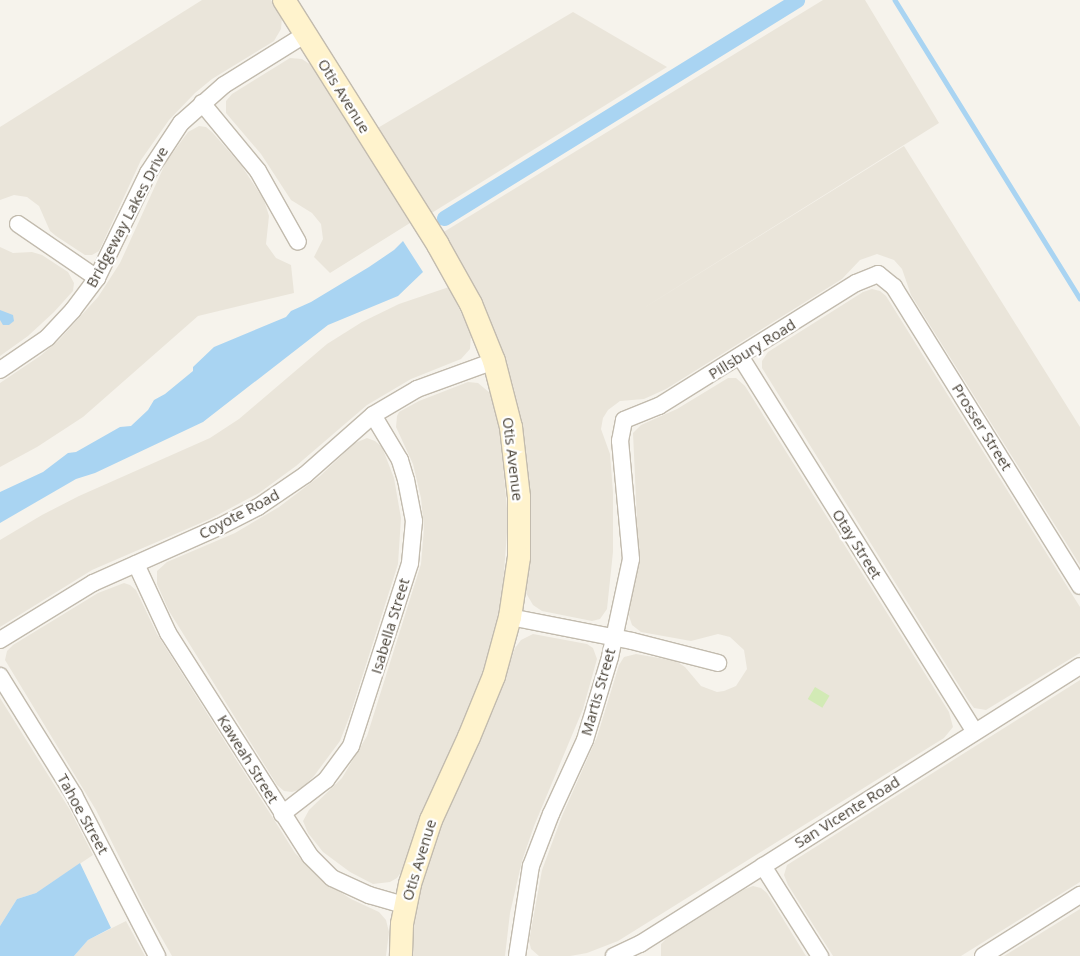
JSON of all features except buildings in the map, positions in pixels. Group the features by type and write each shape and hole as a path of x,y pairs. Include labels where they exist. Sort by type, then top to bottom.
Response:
{"street":[{"name":"Otis Avenue","path":"284,0 438,245 471,304 494,361 512,427 520,497 519,556 510,617 494,676 469,737 431,820 405,904 401,956"},
{"name":"Bridgeway Lakes Drive","path":"0,370 47,338 73,310 97,278 148,173 181,122 224,85 306,34"},
{"path":"202,103 258,171 298,242"},
{"path":"18,224 97,278"},
{"name":"Pillsbury Road","path":"624,420 660,406 856,283 878,274"},
{"name":"Prosser Street","path":"878,274 894,286 1080,586"},
{"name":"Otay Street","path":"740,356 975,732"},
{"name":"Coyote Road","path":"0,640 93,583 258,507 305,475 373,415 417,389 494,361"},
{"name":"Isabella Street","path":"282,814 326,780 351,746 410,563 414,521 406,480 400,460 373,415"},
{"name":"Martis Street","path":"517,956 531,866 585,740 610,657 631,558 620,441 624,420"},
{"name":"Kaweah Street","path":"136,564 168,633 310,856 332,878 369,895 405,904"},
{"path":"510,617 682,652 718,663"},
{"name":"San Vicente Road","path":"614,956 643,950 763,866 1080,666"},
{"name":"Tahoe Street","path":"0,676 74,795 157,956"},
{"path":"763,866 820,956"},
{"path":"983,956 1080,895"}],"shaded area":[{"path":"202,0 271,0 282,17 281,29 274,41 212,79 195,93 169,120 141,160 99,251 92,255 85,255 56,236 50,231 39,206 27,197 14,195 0,200 0,127"},
{"path":"823,0 865,0 939,123 639,311 904,146 1080,427 1080,565 911,295 902,269 894,260 877,254 860,260 842,279 666,389 644,399 620,401 608,410 603,418 601,429 610,454 613,492 613,552 607,609 600,619 592,621 542,611 533,605 526,593 531,537 530,492 525,444 514,389 505,358 486,311 442,233"},
{"path":"573,12 667,67 430,214 376,129"},
{"path":"290,58 302,59 311,65 410,223 330,273 314,257 323,239 321,224 312,213 291,200 261,154 226,113 226,101 232,94"},
{"path":"199,126 206,127 212,132 241,165 264,200 269,216 266,244 276,258 291,265 294,293 198,316 83,417 37,447 0,467 0,383 40,356 59,340 98,297 120,263 166,162 188,132"},
{"path":"0,247 13,253 32,252 42,255 68,272 74,283 73,291 54,312 28,336 0,356"},
{"path":"449,287 471,334 470,349 461,359 411,379 367,405 296,466 259,493 210,519 92,570 0,627 0,540 79,496 210,438 239,419 327,344 362,322 399,304"},
{"path":"872,289 880,291 886,296 1080,607 1080,653 986,710 974,708 968,700 762,368 762,361 768,352 863,292"},
{"path":"728,378 736,378 745,386 949,712 953,727 944,738 618,941 587,953 570,956 539,956 531,949 529,941 542,870 562,816 597,737 619,665 624,657 636,654 676,661 685,667 701,686 717,692 736,686 747,669 744,650 730,637 718,634 691,641 641,632 632,625 629,616 635,565 637,521 633,433 641,425 677,409"},
{"path":"468,382 478,383 490,393 500,431 508,519 502,599 481,679 462,727 424,807 402,871 397,878 390,882 373,884 350,872 323,852 308,833 303,821 309,810 342,778 367,736 421,564 424,528 421,498 413,464 396,427 397,416 399,412 419,401"},
{"path":"367,438 375,441 382,447 394,478 401,518 398,564 340,741 314,776 301,789 292,792 284,791 277,785 169,611 157,584 157,571 167,562 235,533 279,507 320,476 355,443"},
{"path":"124,583 136,590 157,634 295,853 320,879 351,899 379,912 386,920 389,932 386,956 172,956 144,907 96,810 5,660 7,651 13,645 98,593"},
{"path":"533,634 587,644 593,648 597,659 583,709 534,826 522,861 510,913 505,956 409,956 420,891 434,842 495,706 515,648 521,640"},
{"path":"1080,680 1080,882 961,956 833,956 788,885 784,875 787,865"},
{"path":"0,698 70,810 93,855 36,893 17,899 0,926"},
{"path":"753,886 761,888 767,893 806,956 661,956 661,944 667,938 745,889"},
{"path":"1080,909 1080,956 1004,956"},
{"path":"126,921 145,956 74,956 88,940"}],"green space":[{"path":"815,687 830,696 822,708 808,699"}],"water":[{"path":"403,241 423,272 398,296 328,325 203,422 95,473 76,479 0,523 0,492 43,472 68,453 76,452 120,427 131,426 148,410 154,400 165,394 193,371 193,367 214,347 286,317 291,311 311,302 369,267 394,250"},
{"path":"0,310 13,315 14,321 9,325 3,325 0,320"},
{"path":"80,863 111,928 88,940 74,956 0,956 0,926 17,899 36,893"}],"waterway":[{"path":"444,218 797,0"},
{"path":"895,0 1080,298"}]}
